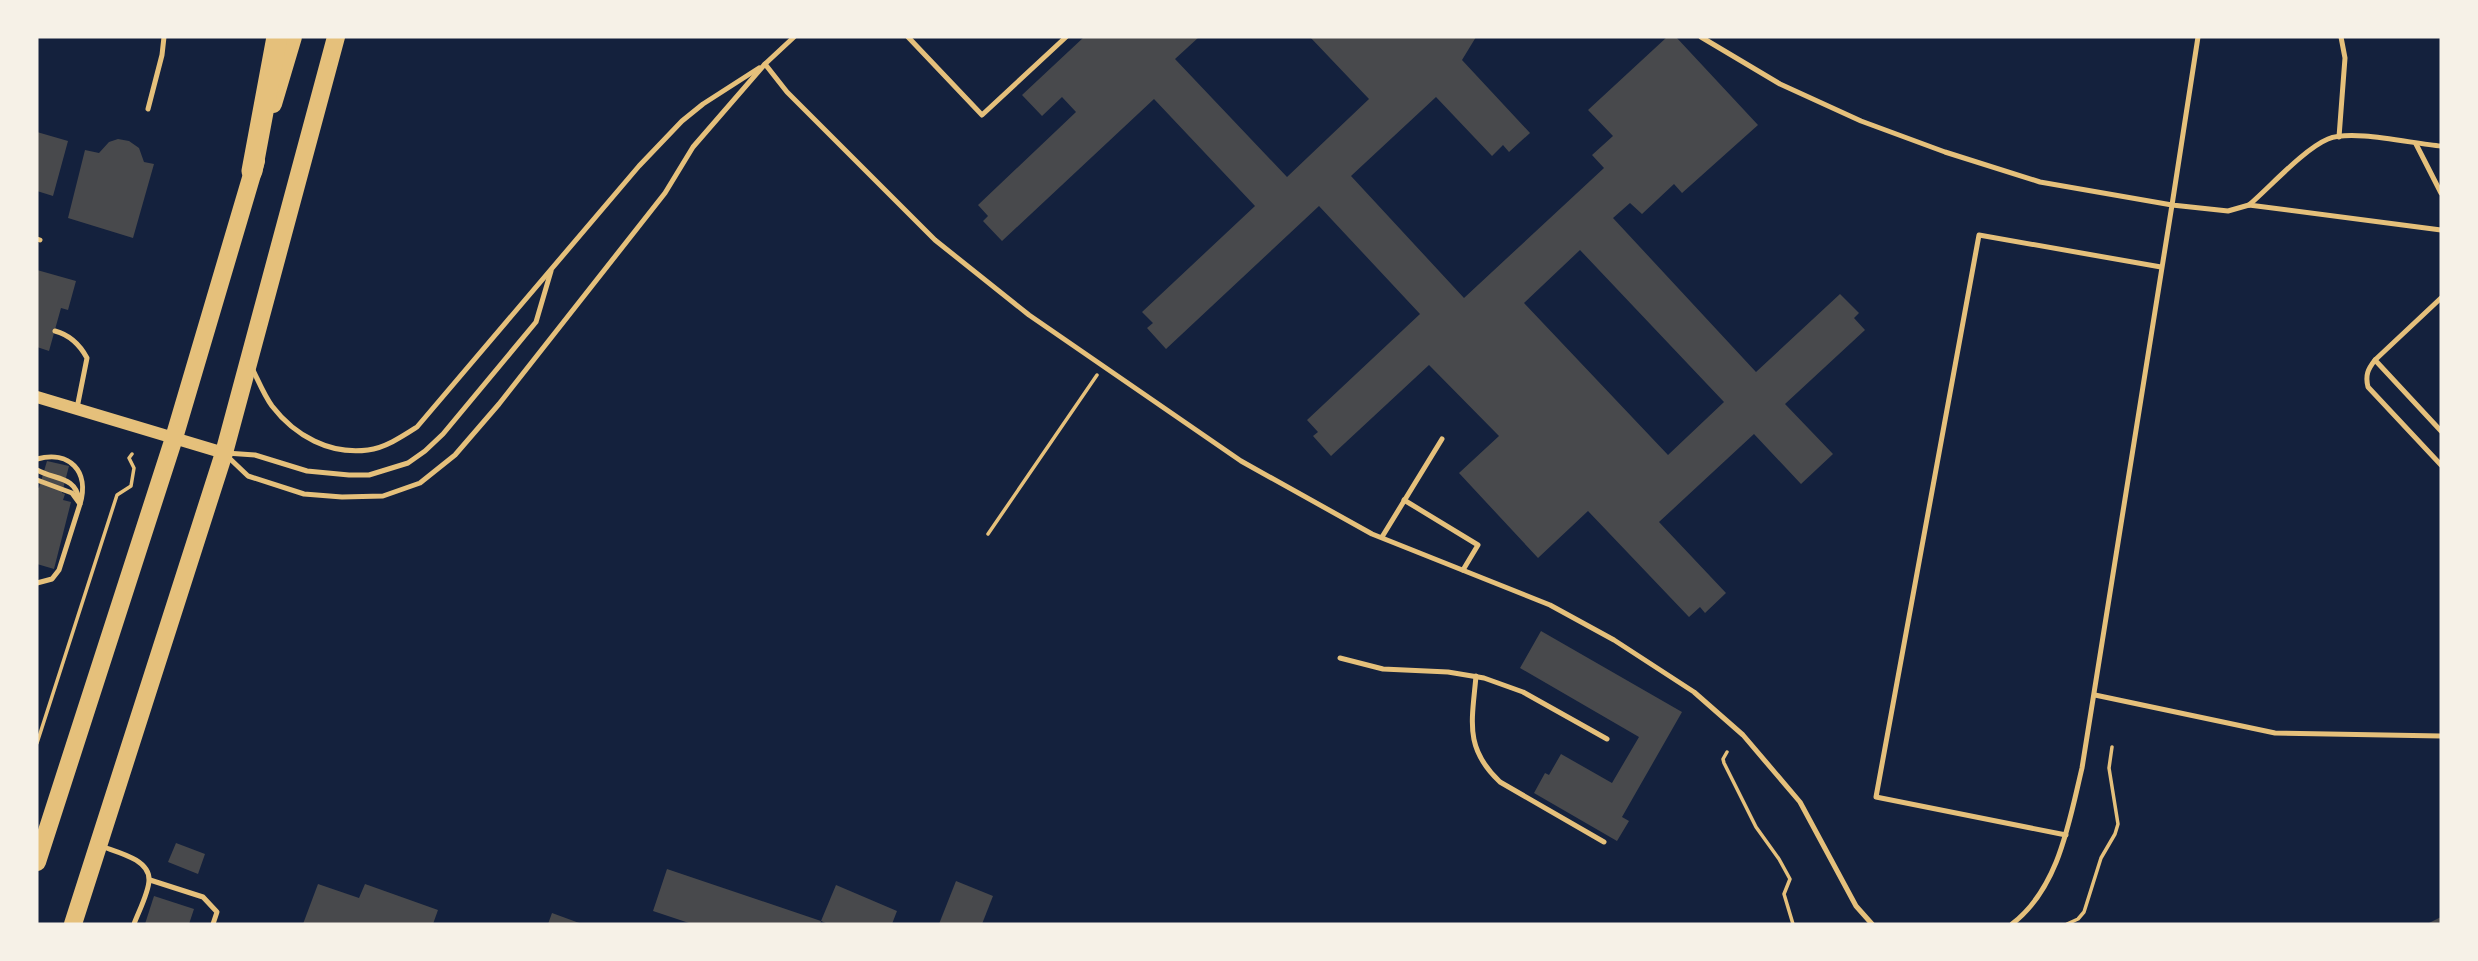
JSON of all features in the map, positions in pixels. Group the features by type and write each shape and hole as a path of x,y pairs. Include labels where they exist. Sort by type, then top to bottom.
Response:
{"highway":[{"path":"252,171 276,37"}],"main road":[{"path":"37,862 174,438 293,37"},
{"path":"73,924 224,453 336,37"}],"street":[{"path":"37,397 224,453"}],"lane":[{"path":"148,109 164,37"},
{"path":"224,453 248,476 304,494 383,496 420,483 455,455 499,404 665,193 693,147 765,64 794,37"},
{"path":"908,37 982,116 1066,37"},
{"path":"1701,37 1780,84 1861,121 1945,152 2040,182 2172,205 2228,211 2249,205 2441,230"},
{"path":"2012,924 2024,915 2043,892 2066,835 2082,768 2198,37"},
{"path":"2339,137 2345,58 2342,37"},
{"path":"249,363 272,406 298,432 318,444 337,449 369,450 396,440 417,427 639,166 682,121 703,104 765,64"},
{"path":"765,64 787,92 935,240 1029,315 1241,461 1382,537 1550,605 1614,640 1694,692 1743,735 1800,802 1856,906 1872,924"},
{"path":"2249,205 2302,157 2329,138 2354,135 2441,146"},
{"path":"2416,144 2441,193"},
{"path":"2066,835 1876,797 1979,235 2161,267"},
{"path":"224,453 255,455 307,471 349,475 369,475 408,463 425,452 443,434 536,321 552,268"},
{"path":"2441,298 2375,360 2365,378 2368,387 2441,465"},
{"path":"55,331 63,333 80,346 88,358 77,408"},
{"path":"2375,360 2441,431"},
{"path":"1382,537 1442,439"},
{"path":"37,459 48,456 68,460 83,481 80,504 59,570 52,579 37,583"},
{"path":"37,470 70,481 78,492 80,504"},
{"path":"37,480 72,493 80,504"},
{"path":"1404,500 1478,545 1463,570"},
{"path":"1340,658 1383,669 1476,676 1523,692 1606,739"},
{"path":"1476,676 1472,737 1478,756 1486,769 1500,782 1604,842"},
{"path":"2095,695 2275,733 2441,736"},
{"path":"98,845 134,859 145,868 150,880 134,924"},
{"path":"150,880 204,897 217,912 214,924"}],"path":[{"path":"988,534 1103,367"},
{"path":"37,743 117,495 131,486 134,468 129,458 132,454"},
{"path":"2067,924 2078,919 2084,912 2101,858 2118,824 2109,768 2112,747"},
{"path":"1727,752 1723,758 1724,764 1756,827 1790,879 1784,894 1793,924"}],"building":[{"path":"1084,37 1199,37 1175,59 1287,177 1369,99 1310,37 1476,37 1462,60 1530,133 1509,152 1503,145 1492,156 1436,97 1351,176 1464,298 1604,168 1592,155 1613,136 1588,110 1667,37 1676,37 1758,125 1682,193 1674,184 1642,214 1630,203 1613,218 1756,372 1840,294 1859,313 1854,318 1865,330 1785,404 1833,454 1801,484 1754,434 1659,522 1726,593 1705,613 1700,607 1689,617 1588,511 1538,558 1459,473 1499,436 1429,365 1331,456 1313,436 1318,432 1307,420 1420,314 1319,206 1166,349 1147,328 1153,323 1142,312 1255,206 1154,99 1002,241 983,221 988,216 978,205 1076,112 1062,97 1042,116 1022,95","holes":["1580,250 1724,402 1668,455 1524,303"]},
{"path":"37,132 68,141 53,196 37,191"},
{"path":"118,139 129,141 139,148 144,162 154,164 133,238 68,218 85,150 99,153 109,142"},
{"path":"37,270 76,281 68,310 61,308 49,351 37,347"},
{"path":"47,461 69,466 62,493 65,494 63,500 71,502 54,569 37,564 37,487 39,488"},
{"path":"1541,631 1682,712 1622,817 1629,821 1617,841 1534,793 1545,773 1549,775 1561,754 1612,783 1639,737 1520,668"},
{"path":"176,843 205,854 198,874 168,862"},
{"path":"667,869 821,921 820,924 692,924 653,911"},
{"path":"956,881 993,896 982,924 939,924"},
{"path":"318,884 359,898 365,884 438,910 433,924 303,924"},
{"path":"836,885 897,911 892,924 828,924 821,921"},
{"path":"154,896 194,909 189,924 145,924"},
{"path":"552,913 582,924 548,924"},
{"path":"2441,917 2441,924 2427,924"}]}
